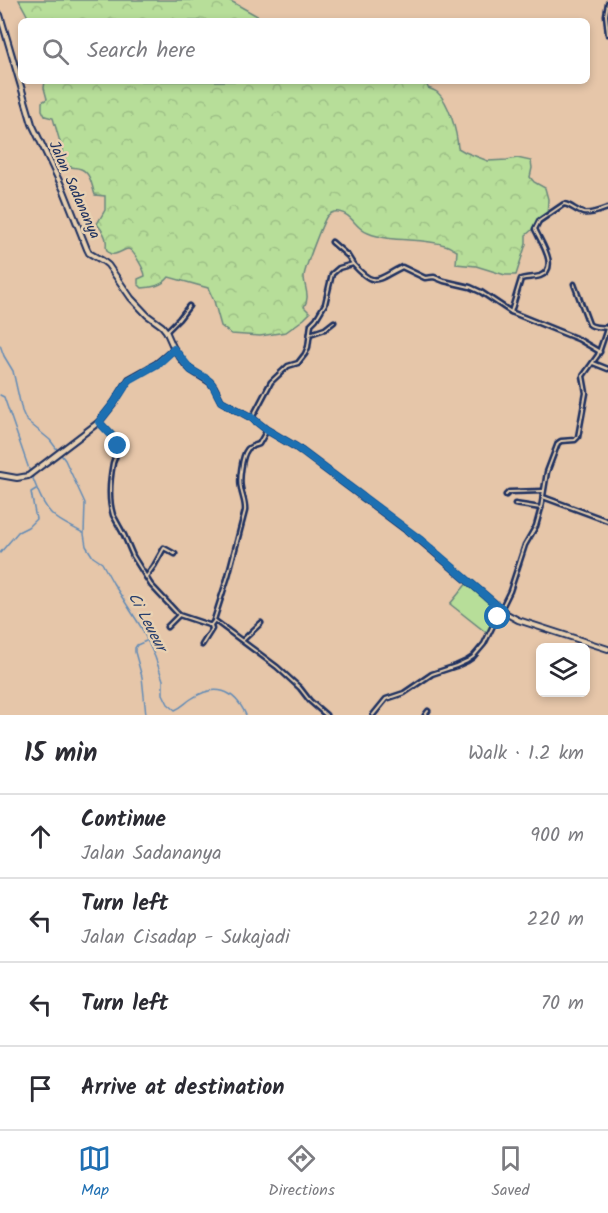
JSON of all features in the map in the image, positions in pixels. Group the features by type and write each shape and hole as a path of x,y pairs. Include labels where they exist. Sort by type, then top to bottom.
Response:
{"street":[{"path":"608,3 606,12 608,34"},
{"name":"Jalan Sadananya","path":"0,15 18,76"},
{"name":"Jalan Sadananya","path":"20,84 32,124 64,191 88,252 108,265 131,298 166,332 174,349 191,370 212,384 221,401 296,447 422,541 501,609 518,620 608,649"},
{"path":"511,312 521,279 542,275 548,267 548,257 536,229 539,221 564,204 588,213 608,208"},
{"path":"332,242 348,256 360,272 371,280 382,279 402,267 425,278 434,277 470,287 511,312 578,339 600,352"},
{"path":"252,418 271,382 287,367 298,363 305,355 311,324 325,304 332,274 339,268 353,264"},
{"path":"373,715 386,699 396,697 432,674 456,666 473,657 484,644 501,609 516,575 525,545 536,526 547,472 559,442 577,440 586,393 583,376 600,352 608,327 594,327 589,324 574,284"},
{"path":"166,332 189,306"},
{"path":"310,334 334,322"},
{"path":"0,475 26,477 37,470 99,422 129,380 159,363 174,349"},
{"path":"593,363 608,369"},
{"path":"99,422 115,439 118,446 111,476 111,508 133,556 154,588 179,615 211,625"},
{"path":"202,645 212,629 211,625 228,576 245,511 240,482 243,460 247,450 259,444 267,430"},
{"path":"506,495 509,492 543,491"},
{"path":"542,497 608,521"},
{"path":"515,504 541,508"},
{"path":"146,577 164,548 175,554"},
{"path":"167,627 179,615"},
{"path":"214,621 243,640 283,672 326,715"},
{"path":"243,640 261,623"},
{"path":"425,715 428,711"}],"green space":[{"path":"19,0 229,0 262,18 28,18"},
{"path":"45,84 427,84 428,88 437,92 449,110 458,148 488,161 517,158 531,161 530,177 545,188 548,199 547,219 526,235 526,244 516,275 505,275 476,266 456,264 457,251 446,245 377,236 364,231 343,213 333,213 327,216 321,227 304,276 307,296 304,307 310,313 286,332 260,336 231,334 221,326 208,288 169,277 160,284 142,288 138,284 138,279 145,276 133,253 128,249 114,254 109,253 103,232 97,224 105,210 105,196 95,195 89,177 84,171 67,166 53,118 45,116 42,110 42,102 47,99"},
{"path":"468,582 500,611 488,634 450,604"}],"waterway":[{"name":"Ci Leueur","path":"0,345 13,371 26,420 50,440 65,460 85,503 86,546 93,557 102,563 141,627 155,657 163,680 163,694 168,704 175,710 200,694 216,690 230,694 246,715"},
{"name":"Ci Leueur","path":"0,395 4,397 30,472"},
{"name":"Ci Leueur","path":"32,476 49,511 83,533"},
{"path":"0,553 18,532 28,527 36,519 31,492 36,489"},
{"path":"146,641 137,645 135,652 142,677 146,715"}],"route":[{"path":"118,446 115,439 99,422 129,380 159,363 174,349 191,370 212,384 221,401 296,447 422,541 501,609 498,617"}]}
